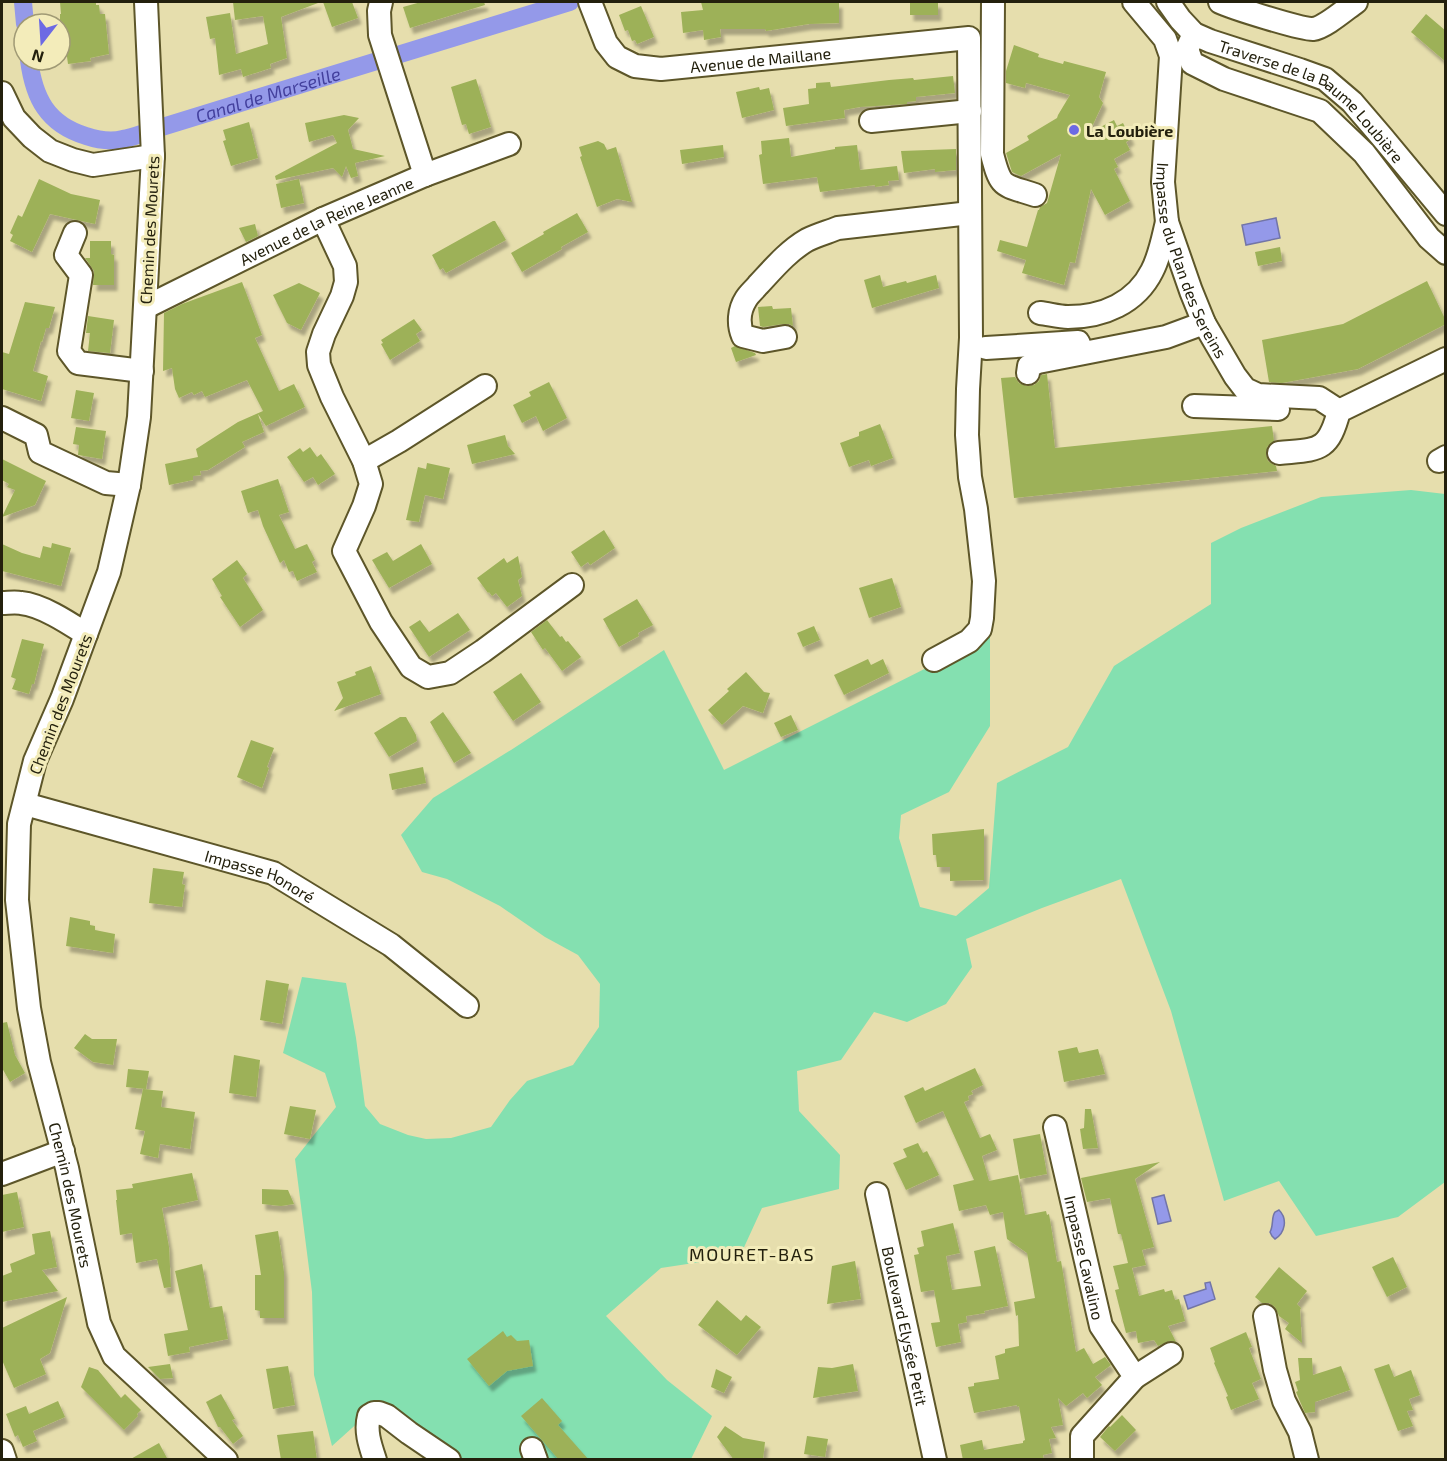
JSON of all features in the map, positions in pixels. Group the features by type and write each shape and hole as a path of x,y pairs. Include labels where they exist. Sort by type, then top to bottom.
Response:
{"street":[{"name":"Chemin des Mourets","path":"146,2 153,150 139,417 129,485 109,572 62,699 35,761 19,824 17,900 29,1008 39,1062 63,1151 99,1323 114,1356 226,1460"},
{"path":"381,2 380,35 424,175"},
{"path":"993,2 992,154 998,176 1004,185 1035,195"},
{"name":"Impasse du Plan des Sereins","path":"1134,2 1165,39 1171,56 1163,182 1167,222 1204,323 1245,389 1258,395 1319,398 1339,411"},
{"name":"Traverse de la Baume Loubière","path":"1168,2 1194,33 1325,79 1352,102 1446,214"},
{"path":"1220,2 1313,29 1356,2"},
{"name":"Avenue de Maillane","path":"591,5 606,43 617,57 635,66 661,69 969,38 970,106"},
{"path":"1194,33 1187,49 1192,63 1224,79 1320,111 1364,153 1429,238 1446,253"},
{"path":"2,93 14,118 32,137 50,151 93,165 153,150"},
{"path":"871,120 970,106 971,338 967,435 970,477 984,581 982,618 980,629 969,641 934,660"},
{"name":"Avenue de la Reine Jeanne","path":"146,307 323,219 424,175 509,144"},
{"path":"785,338 763,341 743,336 739,328 741,313 746,299 752,292 782,260 806,241 838,228 970,213"},
{"path":"323,219 345,266 346,282 318,352 319,365 332,397 364,461 371,484 344,551 381,622 411,667 428,677 450,673 572,585"},
{"path":"1040,313 1066,318 1091,315 1118,307 1140,290 1153,270 1167,222"},
{"path":"75,233 66,255 81,275 69,351 78,363 142,371"},
{"path":"1028,373 1029,366 1038,362 1166,337 1204,323"},
{"path":"986,348 1078,342 1083,354"},
{"path":"1194,406 1339,411 1446,359"},
{"path":"364,461 485,386"},
{"path":"1279,453 1316,450 1330,438 1339,411"},
{"path":"2,418 36,435 40,452 106,483 129,485"},
{"path":"2,603 22,603 36,608 62,619 86,634"},
{"name":"Impasse Honoré","path":"25,804 273,873 391,945 467,1006"},
{"name":"Impasse Cavalino","path":"1055,1127 1101,1326 1135,1377"},
{"path":"2,1174 63,1151"},
{"name":"Boulevard Elysée Petit","path":"877,1194 935,1460"},
{"path":"1265,1316 1275,1370 1284,1401 1300,1432 1306,1460"},
{"path":"1082,1460 1082,1436 1135,1377 1171,1354"},
{"path":"375,1460 367,1432 369,1416 374,1413 387,1416 449,1460"},
{"path":"2,1451 5,1460"}],"green space":[{"path":"1411,490 1445,494 1445,1182 1398,1217 1316,1236 1279,1181 1224,1201 1171,1011 1121,879 966,939 972,967 946,1004 907,1022 874,1012 841,1060 797,1071 799,1111 840,1155 839,1189 762,1208 740,1256 661,1268 606,1316 667,1380 712,1416 691,1459 428,1459 372,1410 332,1446 314,1375 312,1292 295,1159 336,1107 325,1073 283,1053 302,977 346,983 365,1106 380,1124 426,1139 451,1138 491,1127 527,1081 573,1065 599,1027 600,984 578,955 545,937 500,906 447,879 422,872 401,835 433,798 664,650 724,770 990,636 990,726 949,792 901,815 899,838 920,907 956,916 989,888 997,783 1068,747 1114,666 1211,604 1211,543 1241,528 1321,497"}],"water":[{"path":"1276,218 1280,238 1246,245 1242,225"},
{"path":"1164,1195 1171,1221 1158,1224 1152,1198"},
{"path":"1279,1210 1284,1217 1284,1226 1275,1239 1270,1232 1274,1214"},
{"path":"1210,1282 1215,1299 1188,1309 1184,1296 1206,1289 1205,1283"}],"building":[{"path":"60,2 96,2 96,5 99,5 100,14 105,14 109,54 90,58 91,61 72,63 72,12 61,12"},
{"path":"233,2 318,3 281,17 287,58 270,64 271,68 243,77 241,69 219,75 215,38 210,39 206,17 230,13 236,54 268,44 263,16 235,20"},
{"path":"323,2 352,2 358,18 332,27"},
{"path":"421,2 484,2 485,5 410,28 403,7"},
{"path":"701,2 839,2 839,23 809,24 766,31 765,29 720,29 721,37 704,40 703,30 683,33 681,12 703,10"},
{"path":"910,2 938,2 938,15 910,15"},
{"path":"641,6 654,37 637,44 635,40 632,41 628,30 625,31 619,15"},
{"path":"1426,14 1446,31 1446,62 1411,32"},
{"name":"La Loubière","path":"1014,45 1039,54 1038,57 1106,72 1099,97 1103,103 1089,133 1114,120 1117,126 1123,123 1131,139 1126,142 1130,150 1114,159 1118,167 1114,169 1130,201 1105,215 1091,189 1075,263 1070,262 1064,285 1022,273 1026,260 997,251 1000,240 1027,247 1038,210 1047,203 1061,154 1021,176 1012,172 1006,153 1029,140 1027,136 1057,118 1070,95 1026,83 1025,88 1006,83 1006,71"},
{"path":"953,76 955,93 916,97 916,101 907,102 907,104 844,110 845,118 786,126 783,108 809,104 808,89 816,88 816,83 830,82 831,87"},
{"path":"476,79 491,127 469,134 466,124 462,125 451,87"},
{"path":"759,87 760,90 769,88 774,110 742,118 736,92"},
{"path":"344,115 359,118 348,130 353,149 385,156 355,163 358,176 351,178 346,166 342,177 333,168 276,180 275,176 337,143 333,135 309,142 305,123"},
{"path":"249,122 258,158 231,166 223,141 226,140 223,130"},
{"path":"789,138 791,157 835,149 835,147 857,145 860,170 897,166 899,180 888,181 889,185 820,192 817,177 763,184 759,155 762,154 761,141"},
{"path":"598,141 604,144 607,150 616,147 632,202 617,199 597,207 580,157 582,156 579,147"},
{"path":"723,145 724,157 682,164 680,150"},
{"path":"956,149 956,170 935,172 935,169 904,173 901,151"},
{"path":"39,179 71,194 100,200 95,224 50,214 32,252 10,241 13,235 10,233 18,215 22,217"},
{"path":"299,179 304,203 281,208 276,184"},
{"path":"577,213 588,232 522,272 511,253"},
{"path":"493,221 506,240 446,273 443,268 440,270 432,255"},
{"path":"255,224 258,236 246,242 239,228"},
{"path":"90,241 111,241 111,254 114,255 114,285 93,285 94,271 85,258 90,258"},
{"path":"1280,247 1282,261 1258,266 1255,252"},
{"path":"880,275 883,287 936,275 939,288 872,308 864,280"},
{"path":"1427,281 1446,324 1358,369 1282,383 1269,382 1262,340 1343,324"},
{"path":"242,282 262,335 255,338 279,391 294,384 305,407 266,426 258,414 264,432 242,442 245,447 208,470 200,471 201,475 193,476 193,480 169,485 165,464 198,457 196,449 238,422 263,411 247,380 205,397 202,391 194,395 192,392 179,398 175,389 172,368 163,371 164,313"},
{"path":"299,283 320,293 301,330 287,323 273,295"},
{"path":"25,302 55,307 49,328 46,328 41,341 33,371 48,376 41,401 2,389 2,352 9,354"},
{"path":"772,306 773,309 791,308 793,326 783,324 760,326 758,307"},
{"path":"88,316 114,320 110,353 88,351 90,333 86,333"},
{"path":"414,319 422,330 416,334 420,341 390,360 381,340"},
{"path":"735,346 756,355 736,362 731,348"},
{"path":"1047,374 1055,448 1272,426 1274,441 1267,447 1266,455 1268,461 1276,466 1277,471 1014,498 1001,378 1015,377 1019,383 1027,386 1034,385 1039,381 1041,375"},
{"path":"549,382 567,418 543,431 536,416 522,423 513,405 531,396 529,392"},
{"path":"76,390 94,393 89,421 71,418"},
{"path":"880,424 893,458 871,466 869,460 849,467 840,443 859,436 859,432"},
{"path":"76,427 106,431 102,459 78,455 79,445 73,444"},
{"path":"505,435 508,446 515,454 472,464 467,445"},
{"path":"310,447 317,457 321,454 335,474 318,485 313,477 304,482 287,457 300,448 303,452"},
{"path":"2,459 46,481 35,505 2,517 15,490 7,487 9,484 2,480"},
{"path":"427,463 450,468 443,499 425,495 419,522 406,520 418,467 426,469"},
{"path":"278,479 289,512 279,515 295,549 307,544 315,560 312,562 317,572 297,581 293,571 289,572 284,560 280,563 258,510 248,513 241,491"},
{"path":"604,530 615,548 590,565 588,562 581,567 571,552"},
{"path":"52,543 71,548 61,586 2,571 2,544 40,558 43,546 51,548"},
{"path":"421,544 432,564 389,588 372,560 387,552 393,561"},
{"path":"518,556 522,577 518,580 522,596 507,607 496,593 492,596 488,593 477,578 504,558 507,563"},
{"path":"237,560 247,574 243,578 263,610 240,627 220,597 222,596 212,579"},
{"path":"892,578 901,607 869,618 859,588"},
{"path":"637,599 653,625 619,647 603,619"},
{"path":"458,613 470,630 429,657 409,627 420,620 429,632"},
{"path":"547,620 560,637 568,641 581,657 562,671 545,648 543,650 531,632"},
{"path":"814,626 820,640 803,647 797,633"},
{"path":"22,639 44,644 34,684 29,694 12,689 16,679 11,677"},
{"path":"868,659 871,665 883,659 889,673 844,695 834,675"},
{"path":"371,666 381,694 334,711 343,698 337,682"},
{"path":"746,672 764,692 770,693 763,713 743,706 722,725 708,710"},
{"path":"521,673 541,702 513,721 493,692"},
{"path":"443,712 471,753 454,763 430,722"},
{"path":"791,715 798,730 781,737 774,723"},
{"path":"400,717 406,717 417,741 389,757 374,733"},
{"path":"251,740 274,748 262,788 237,777"},
{"path":"423,767 426,783 392,790 389,774"},
{"path":"984,829 984,880 950,881 950,867 937,867 936,855 933,855 932,834"},
{"path":"153,868 184,872 182,907 149,903"},
{"path":"70,917 90,921 90,925 95,926 95,930 115,934 113,953 66,946"},
{"path":"266,980 289,984 282,1024 260,1020"},
{"path":"7,1022 15,1055 25,1073 10,1082 2,1068 2,1023"},
{"path":"85,1034 92,1039 117,1039 113,1065 93,1062 74,1048"},
{"path":"1077,1047 1079,1053 1098,1049 1105,1074 1064,1082 1058,1051"},
{"path":"234,1055 260,1060 256,1097 229,1093"},
{"path":"975,1068 983,1085 971,1091 973,1094 968,1096 969,1100 964,1102 980,1138 990,1134 997,1150 982,1156 989,1181 1018,1175 1025,1215 1046,1211 1047,1215 1049,1214 1057,1262 1061,1261 1076,1352 1084,1348 1093,1364 1105,1357 1111,1365 1095,1377 1102,1385 1087,1398 1083,1393 1066,1406 1058,1398 1063,1425 1051,1427 1056,1438 1049,1439 1052,1453 1043,1455 1044,1460 963,1460 960,1445 982,1440 984,1450 1023,1443 1025,1440 1019,1406 974,1413 968,1387 974,1386 974,1383 999,1379 995,1356 1005,1353 1005,1349 1019,1346 1018,1315 1016,1316 1014,1302 1035,1298 1027,1253 1007,1239 1003,1212 990,1215 986,1205 959,1211 953,1185 974,1180 943,1111 916,1123 904,1096 923,1087 925,1091"},
{"path":"128,1069 149,1071 146,1089 126,1087"},
{"path":"143,1089 163,1091 161,1107 195,1112 190,1149 160,1144 158,1158 140,1154 145,1131 135,1129"},
{"path":"290,1106 316,1110 310,1139 284,1134"},
{"path":"1085,1109 1091,1109 1098,1148 1083,1149 1080,1129 1084,1128"},
{"path":"1040,1134 1047,1174 1020,1179 1013,1139"},
{"path":"918,1143 923,1153 927,1151 939,1175 906,1190 893,1163 907,1157 903,1149"},
{"path":"1160,1162 1135,1179 1154,1247 1142,1250 1146,1265 1132,1268 1139,1296 1164,1289 1165,1292 1172,1290 1175,1300 1179,1299 1185,1321 1168,1326 1176,1342 1170,1341 1158,1346 1154,1340 1138,1343 1136,1331 1126,1333 1115,1290 1119,1289 1113,1266 1128,1263 1121,1234 1118,1234 1110,1198 1087,1202 1081,1178"},
{"path":"192,1173 198,1200 162,1208 169,1247 171,1287 164,1288 157,1259 136,1263 132,1233 120,1235 116,1190 133,1188 132,1184"},
{"path":"262,1189 288,1190 294,1204 281,1206 262,1204"},
{"path":"17,1192 24,1227 2,1232 2,1195"},
{"path":"953,1223 960,1253 946,1256 952,1290 981,1286 974,1251 995,1246 1008,1306 966,1316 967,1322 958,1324 961,1342 936,1347 931,1323 940,1322 934,1290 921,1292 914,1255 919,1254 917,1248 924,1246 921,1231"},
{"path":"50,1231 57,1267 42,1270 58,1291 2,1302 2,1276 12,1272 10,1264 35,1254 32,1234"},
{"path":"278,1231 284,1272 284,1318 260,1318 260,1311 255,1310 255,1275 261,1275 255,1235"},
{"path":"1393,1257 1407,1287 1387,1297 1372,1267"},
{"path":"855,1261 861,1299 827,1304 832,1266"},
{"path":"202,1264 210,1308 222,1306 228,1339 189,1347 190,1352 168,1356 164,1334 188,1330 175,1271"},
{"path":"1279,1267 1307,1291 1297,1304 1301,1308 1302,1343 1285,1329 1289,1323 1279,1316 1275,1307 1269,1303 1262,1303 1255,1297"},
{"path":"67,1297 50,1353 40,1359 46,1374 14,1388 2,1360 2,1328"},
{"path":"717,1300 741,1321 746,1315 761,1327 737,1355 698,1325"},
{"path":"503,1331 507,1337 511,1335 517,1341 529,1340 533,1366 507,1371 489,1386 467,1359"},
{"path":"1246,1332 1252,1347 1249,1348 1261,1379 1252,1383 1259,1399 1231,1410 1210,1348"},
{"path":"1298,1358 1312,1358 1313,1375 1341,1366 1350,1390 1315,1402 1315,1412 1305,1413 1296,1392 1298,1391 1295,1382 1300,1380"},
{"path":"170,1364 173,1378 160,1379 148,1367"},
{"path":"853,1364 858,1391 813,1398 818,1367 832,1368"},
{"path":"1389,1364 1394,1377 1411,1370 1420,1395 1409,1399 1413,1410 1407,1411 1413,1426 1398,1431 1374,1369"},
{"path":"288,1366 295,1405 273,1409 266,1369"},
{"path":"89,1367 98,1370 121,1398 125,1394 141,1410 124,1430 81,1387"},
{"path":"716,1369 732,1377 724,1393 711,1387"},
{"path":"221,1394 235,1419 232,1420 243,1436 233,1444 218,1427 206,1402"},
{"path":"542,1398 562,1421 558,1425 589,1460 559,1460 521,1416"},
{"path":"58,1401 65,1417 33,1431 37,1441 23,1447 18,1435 15,1437 6,1414 26,1406 29,1414"},
{"path":"1122,1415 1136,1430 1115,1451 1100,1437"},
{"path":"725,1426 743,1438 765,1442 763,1460 734,1460 717,1437"},
{"path":"313,1431 317,1460 281,1460 277,1435"},
{"path":"807,1436 828,1439 825,1457 804,1454"},
{"path":"159,1443 168,1460 129,1460"}],"waterway":[{"name":"Canal de Marseille","path":"23,2 24,12"},
{"name":"Canal de Marseille","path":"394,56 570,2"},
{"name":"Canal de Marseille","path":"159,128 377,61"},
{"name":"Canal de Marseille","path":"31,72 39,98 45,108 52,117 73,131 104,140 118,140 141,134"}],"place":[{"name":"La Loubière","path":"1074,130"}],"district":[{"name":"MOURET-BAS","path":"752,1254"}]}
